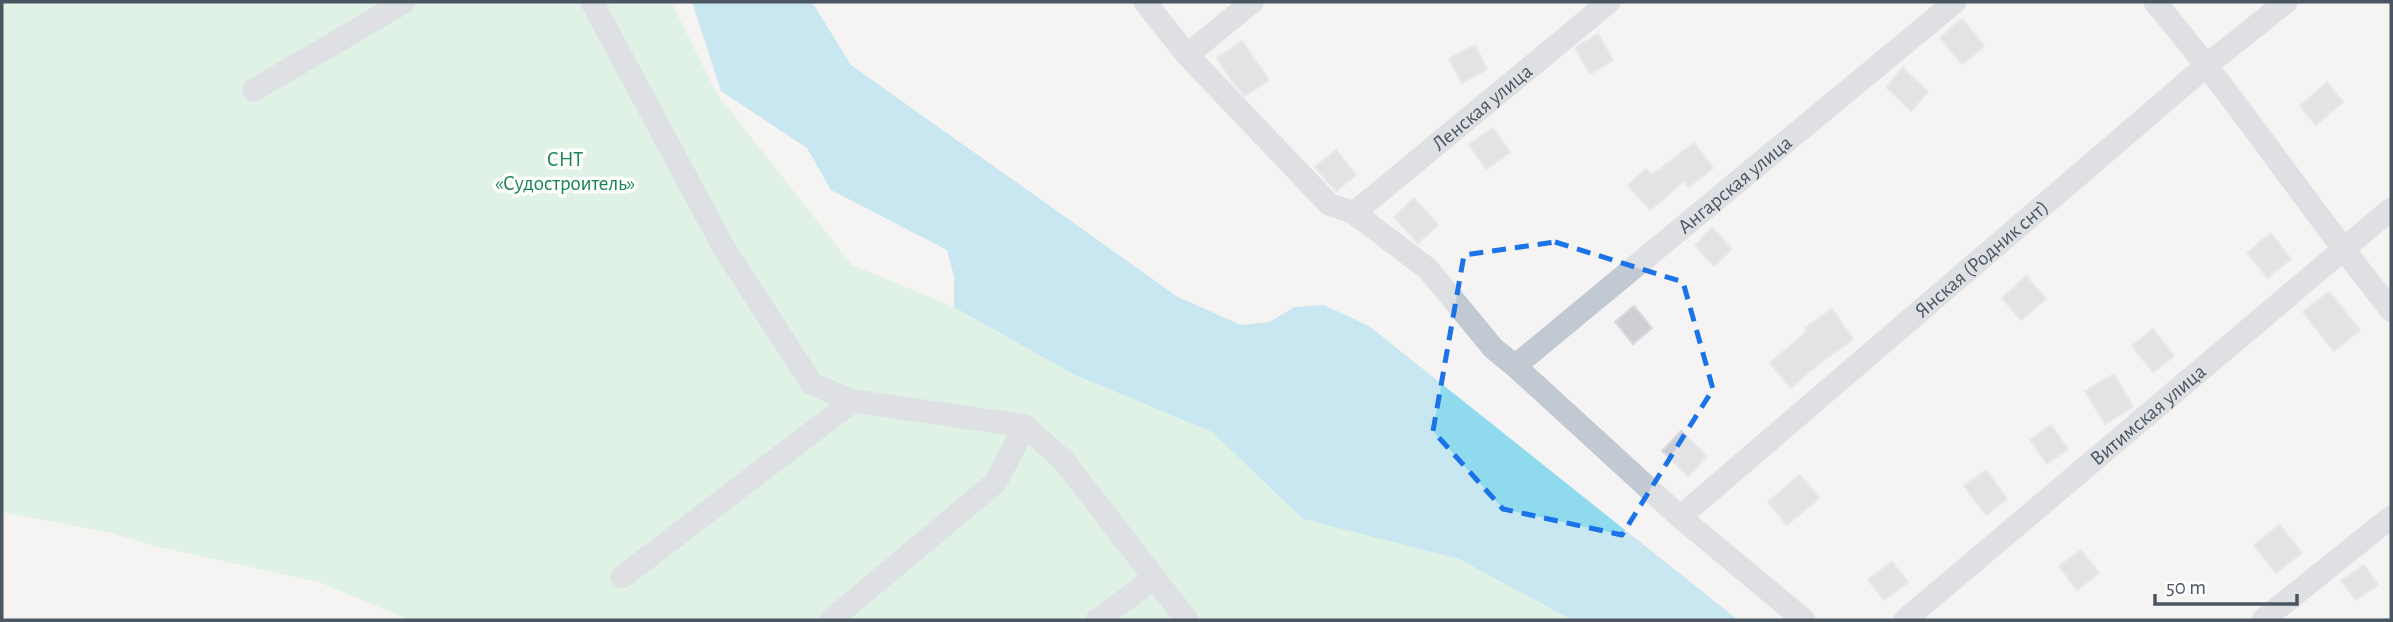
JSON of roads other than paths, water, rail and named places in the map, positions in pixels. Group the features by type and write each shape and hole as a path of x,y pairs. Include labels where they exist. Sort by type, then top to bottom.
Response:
{"street":[{"path":"254,90 404,2"},
{"path":"592,2 724,248 812,384 853,401 1025,426 1064,461 1188,620"},
{"path":"1145,2 1187,55 1329,204 1354,213 1428,269 1493,348 1680,517 1804,620"},
{"path":"1187,55 1252,2"},
{"name":"Ленская улица","path":"1354,213 1609,2"},
{"name":"Ангарская улица","path":"1515,366 1955,2"},
{"path":"2155,2 2207,65 2391,310"},
{"name":"Янская (Родник снт)","path":"1680,517 2207,65 2286,2"},
{"name":"Витимская улица","path":"1905,620 2391,209"},
{"path":"622,577 853,401"},
{"path":"831,620 996,482 1025,426"},
{"path":"2263,620 2391,517"},
{"path":"1097,620 1155,578"}],"water":[{"path":"692,2 812,2 851,65 1178,297 1241,325 1270,322 1294,307 1324,305 1369,326 1738,620 1572,620 1459,559 1303,519 1212,432 1073,374 954,307 954,276 947,250 831,190 807,148 721,91"}],"park label":[{"name":"СНТ «Судостроитель»","path":"565,171"}]}
